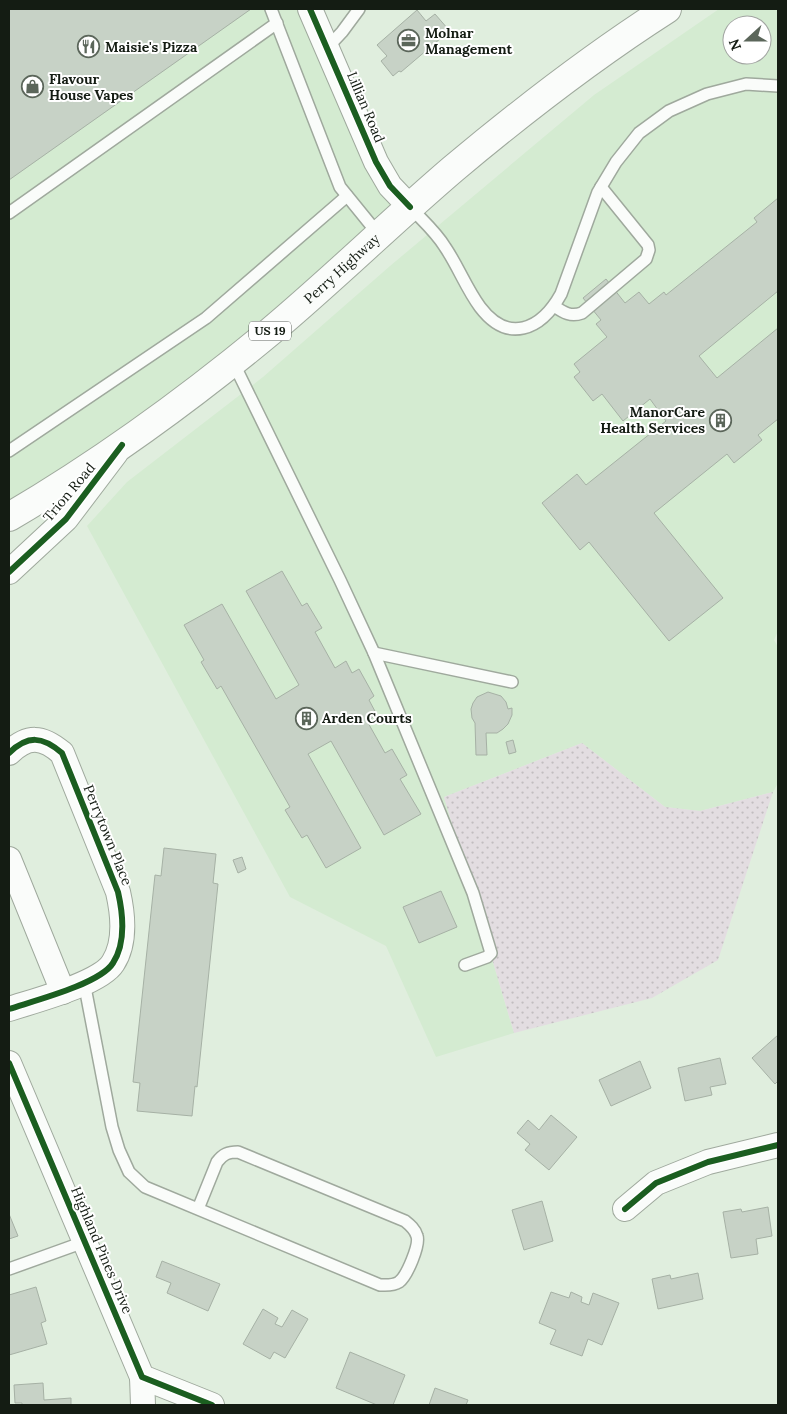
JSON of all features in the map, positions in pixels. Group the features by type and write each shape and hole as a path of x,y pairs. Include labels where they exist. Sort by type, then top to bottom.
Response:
{"main road":[{"name":"Perry Highway","path":"9,517 122,445 233,362 311,297 452,170 541,98 667,9"}],"street":[{"name":"Lillian Road","path":"310,9 382,174 390,186 410,207"},
{"name":"Trion Road","path":"9,572 66,519 122,445"},
{"name":"Perrytown Place","path":"9,753 28,740 40,740 51,744 62,753 118,892 121,906 122,943 113,964 98,976 74,987 9,1009"},
{"path":"9,859 74,987"},
{"name":"Highland Pines Drive","path":"9,1063 142,1377"},
{"path":"625,1209 656,1184 673,1176 708,1162 778,1145"},
{"path":"143,1405 142,1377 212,1405"}],"lane":[{"path":"271,9 340,187 379,235"},
{"path":"326,48 342,32 360,9"},
{"path":"9,213 277,23"},
{"path":"410,207 443,243 480,308 499,324 508,328 522,329 542,319 554,306 601,187 616,162 639,133 669,111 706,94 746,84 778,86"},
{"path":"554,306 564,313 574,316 582,313 646,259 649,250 648,245 601,187"},
{"path":"9,451 206,318 347,196"},
{"path":"233,362 374,653 473,892 491,951 489,956 465,965"},
{"path":"374,653 512,682"},
{"path":"74,987 119,1150 129,1172 145,1187 380,1285 390,1286 398,1282 404,1276 417,1248 418,1237 414,1228 406,1221 238,1152 230,1152 222,1156 217,1162 198,1209"},
{"path":"9,1269 84,1242"}],"shaded area":[{"path":"9,9 310,9 410,207 311,297 9,517"},
{"path":"719,9 778,9 778,631 774,640 778,647 778,783 773,792 700,811 665,807 582,743 444,797 514,1033 436,1057 386,946 290,897 87,526 127,482 263,377 390,266 594,95"},
{"path":"582,743 665,807 700,811 773,792 718,960 652,998 514,1033 444,797"}],"building":[{"path":"9,9 251,9 9,180"},
{"name":"Molnar Management","path":"417,10 426,21 435,14 448,29 439,36 441,38 401,72 399,71 393,76 381,61 387,56 377,45"},
{"name":"ManorCare Health Services","path":"778,198 778,291 699,356 717,378 778,328 778,419 758,435 762,440 734,463 727,454 654,513 723,598 669,641 589,542 580,550 542,503 577,474 586,485 666,421 650,399 623,421 602,394 593,401 574,377 580,372 574,364 607,337 596,324 601,320 583,298 606,279 625,303 639,292 649,304 664,292 666,295 757,222 754,218"},
{"name":"Arden Courts","path":"282,571 302,606 307,603 322,628 315,632 335,668 346,661 352,673 359,669 374,696 369,700 377,715 367,721 385,753 392,749 407,775 400,779 421,814 384,835 331,741 308,754 361,848 326,868 307,835 302,838 285,810 290,807 221,686 217,689 201,662 204,660 184,625 222,604 276,699 299,685 246,591"},
{"path":"488,692 501,696 506,702 508,709 512,708 512,715 508,724 503,729 497,733 486,733 487,755 476,755 475,723 472,718 471,709 477,697"},
{"path":"513,740 516,752 509,754 506,742"},
{"path":"164,848 216,854 213,883 218,884 197,1087 195,1086 192,1116 137,1111 140,1083 133,1082 155,875 161,876"},
{"path":"242,857 246,869 238,873 233,860"},
{"path":"441,891 457,927 419,943 403,907"},
{"path":"778,1035 778,1081 775,1084 752,1058"},
{"path":"720,1058 726,1084 710,1087 712,1095 685,1101 678,1068"},
{"path":"640,1061 651,1088 611,1106 599,1080"},
{"path":"551,1115 577,1137 549,1170 525,1150 530,1144 517,1133 528,1120 539,1130"},
{"path":"542,1201 553,1241 524,1250 512,1210"},
{"path":"768,1207 772,1236 756,1239 758,1254 731,1258 723,1212 741,1209 742,1212"},
{"path":"9,1214 18,1236 9,1239"},
{"path":"162,1261 220,1284 208,1311 167,1293 171,1283 156,1277"},
{"path":"698,1273 703,1299 658,1309 652,1279 670,1275 671,1279"},
{"path":"36,1287 46,1321 41,1323 47,1344 9,1355 9,1295"},
{"path":"551,1292 569,1298 571,1292 582,1297 581,1302 589,1305 593,1293 619,1303 602,1345 588,1339 582,1356 550,1344 556,1330 539,1323"},
{"path":"263,1309 278,1318 275,1324 282,1327 292,1310 308,1319 285,1358 274,1352 270,1359 243,1344"},
{"path":"350,1352 405,1375 393,1405 377,1405 336,1388"},
{"path":"43,1383 44,1400 71,1398 71,1405 22,1405 22,1403 15,1403 14,1385"},
{"path":"435,1388 468,1400 466,1405 429,1405"}],"cycle path":[{"path":"310,9 376,162 390,186 410,207"},
{"path":"9,572 66,519 122,445"},
{"path":"9,753 22,743 35,740 48,743 62,753 118,892 122,928 120,947 113,963 106,971 81,985 9,1009"},
{"path":"9,1063 142,1377 212,1405"},
{"path":"625,1209 656,1183 708,1162 778,1145"}],"place":[{"name":"Molnar Management","path":"409,41"},
{"name":"Maisie's Pizza","path":"89,47"},
{"name":"Flavour House Vapes","path":"33,87"},
{"name":"ManorCare Health Services","path":"721,420"},
{"name":"Arden Courts","path":"306,718"}]}
